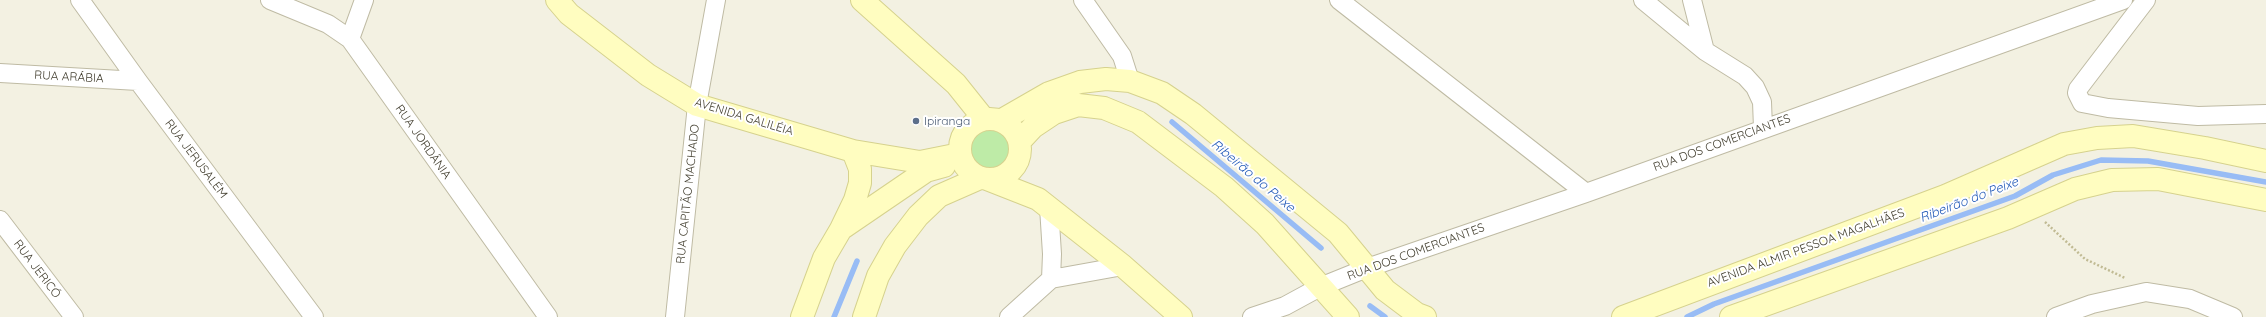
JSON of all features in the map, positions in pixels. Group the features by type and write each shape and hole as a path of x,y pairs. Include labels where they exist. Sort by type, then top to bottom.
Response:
{"street":[{"name":"RUA JERUSALÉM","path":"80,0 138,81 314,317"},
{"name":"RUA JORDÂNIA","path":"270,0 328,24 350,39 548,317"},
{"path":"350,39 364,0"},
{"name":"AVENIDA GALILÉIA","path":"557,0 569,14 648,75 697,105 853,151 920,162 961,157"},
{"name":"RUA CAPITÃO MACHADO","path":"675,317 697,105 716,0"},
{"path":"1083,0 1122,56 1130,81"},
{"path":"1339,0 1586,193"},
{"path":"1645,0 1705,50 1745,76 1755,87 1762,102 1763,128"},
{"path":"1692,0 1705,50"},
{"name":"RUA DOS COMERCIANTES","path":"1252,317 1280,312 1320,287 1367,268 1586,193 1763,128 2123,0"},
{"path":"2146,0 2078,89 2077,93 2082,102 2108,108 2198,116 2266,114"},
{"path":"867,2 993,120 1016,132 1020,150 1043,203 1052,254 1051,279"},
{"name":"RUA ARÁBIA","path":"0,73 138,81"},
{"path":"1181,317 1123,266 1043,203 983,178 967,168 961,157 961,142 965,132 973,124 993,120 1049,93 1080,82 1106,79 1130,81 1162,93 1193,114 1338,233 1385,290 1417,314 1425,317"},
{"path":"864,317 878,276 896,246 918,216 940,196 983,178 997,178 1006,174 1033,127 1054,113 1078,106 1104,108 1138,122 1224,187 1265,224 1348,317"},
{"name":"AVENIDA ALMIR PESSOA MAGALHÃES","path":"1623,317 1945,196 2064,144 2097,138 2133,136 2205,148 2266,161"},
{"path":"802,317 824,258 841,229 855,200 860,183 860,169 853,151"},
{"path":"841,229 926,171 961,157"},
{"path":"1731,317 2008,218 2075,189 2112,180 2158,179 2266,200"},
{"name":"RUA JERICÓ","path":"0,220 74,317"},
{"path":"1009,317 1051,279 1123,266"},
{"path":"2056,317 2092,304 2146,292 2190,299 2233,317"}],"path":[{"path":"2036,206 2048,227 2085,259 2126,278 2146,292"}],"green space":[{"path":"989,123 998,125 1006,130 1011,138 1013,147 1011,156 1006,164 998,169 989,171 980,169 972,164 967,156 965,147 967,138 972,130 980,125"}],"waterway":[{"name":"Ribeirão do Peixe","path":"1172,122 1321,248"},
{"name":"Ribeirão do Peixe","path":"1687,317 1714,304 2015,196 2053,175 2101,160 2148,161 2266,182"},
{"name":"Ribeirão do Peixe","path":"834,317 857,261"},
{"name":"Ribeirão do Peixe","path":"1370,306 1385,317"}],"place":[{"name":"Ipiranga","path":"916,121"}]}
